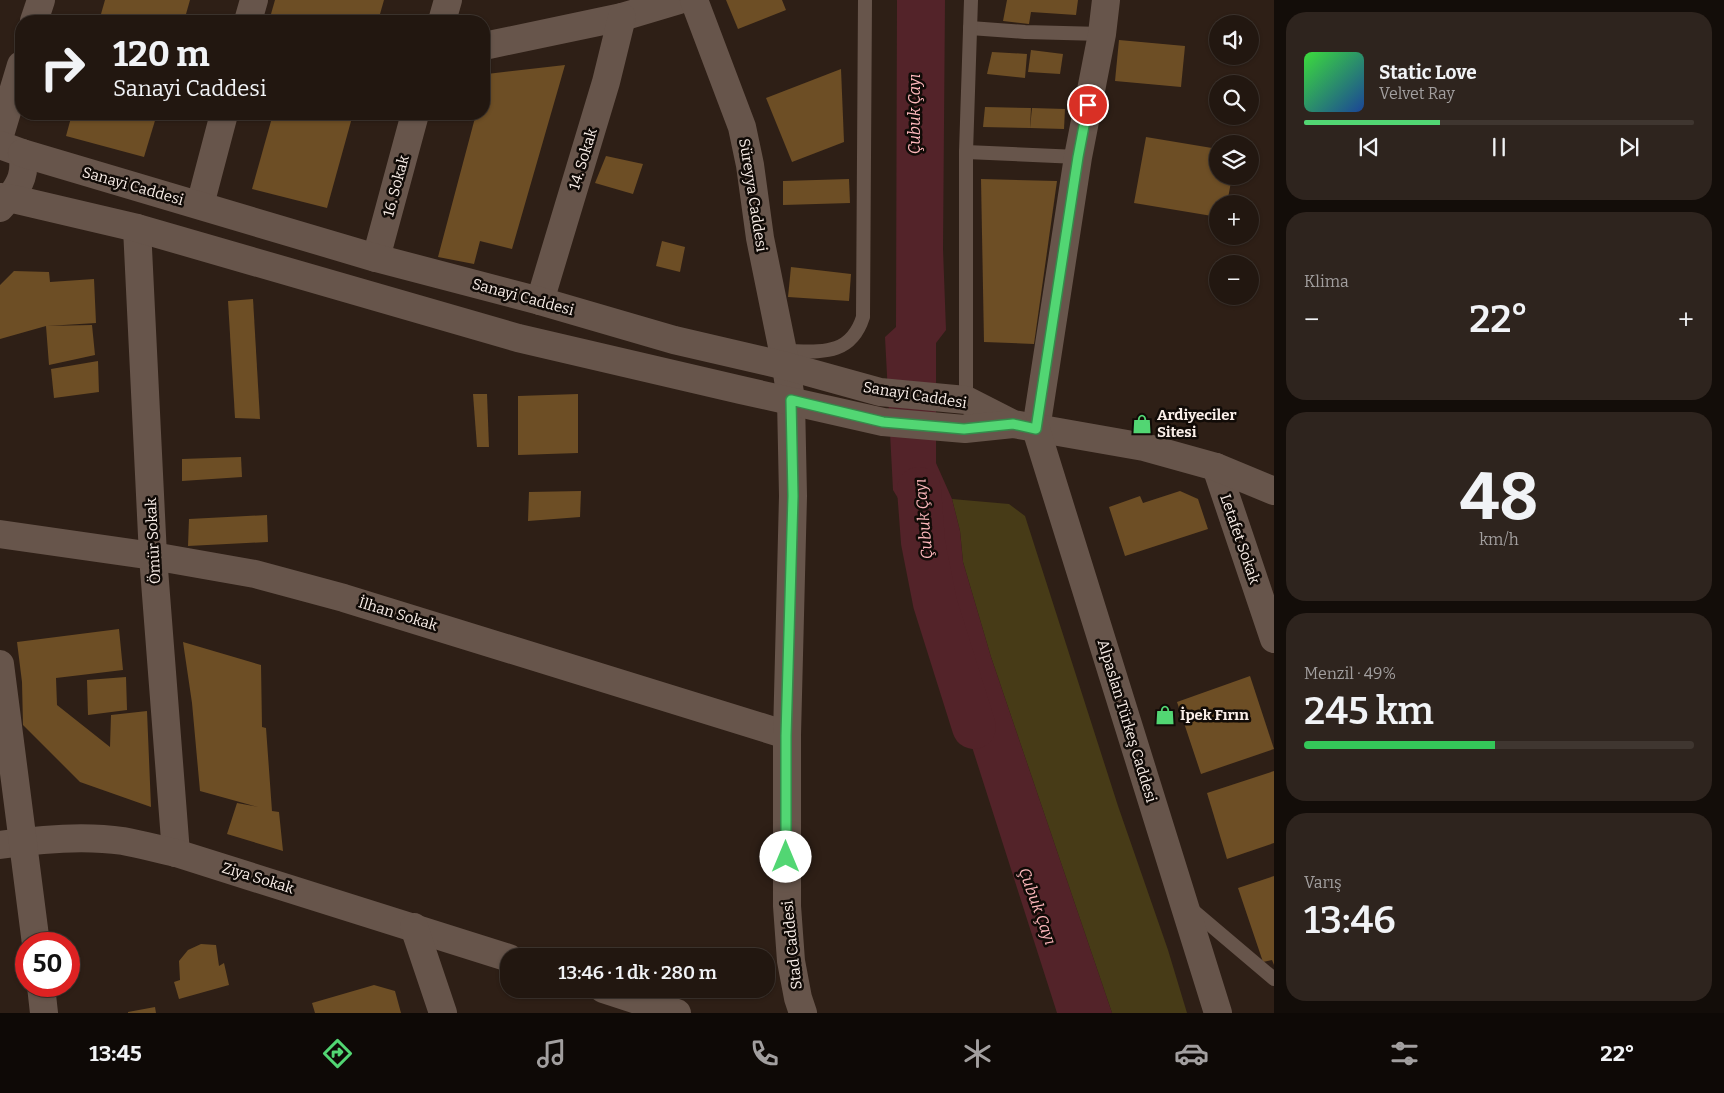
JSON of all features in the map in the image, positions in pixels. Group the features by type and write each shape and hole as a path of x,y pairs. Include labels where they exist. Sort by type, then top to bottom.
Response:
{"street":[{"path":"36,15 41,0"},
{"path":"250,15 254,0"},
{"path":"444,15 448,0"},
{"path":"490,45 622,17 679,0"},
{"name":"Süreyya Caddesi","path":"694,0 742,127 750,165 760,238 784,359"},
{"path":"1106,0 1102,34 1024,426 1144,447 1216,467 1274,491"},
{"name":"14. Sokak","path":"540,300 606,82 622,17"},
{"path":"0,135 15,84"},
{"path":"200,205 222,120"},
{"name":"16. Sokak","path":"376,258 413,120"},
{"name":"Sanayi Caddesi","path":"11,149 376,258 540,300 674,340 784,359 880,392 966,400 1024,426"},
{"name":"Sanayi Caddesi","path":"3,201 22,181 24,172 11,149"},
{"name":"Sanayi Caddesi","path":"3,201 137,228 518,338 883,422 964,429 1024,426"},
{"name":"Ömür Sokak","path":"137,228 153,556 176,853"},
{"name":"Stad Caddesi","path":"784,359 791,400 793,496 786,736 787,906 791,961 803,1013"},
{"name":"Alpaslan Türkeş Caddesi","path":"1024,426 1184,903 1218,1013"},
{"name":"Letafet Sokak","path":"1216,467 1274,639"},
{"name":"İlhan Sokak","path":"0,534 153,556 255,574 344,598 786,736"},
{"path":"0,664 12,843 33,932"},
{"name":"Ziya Sokak","path":"12,843 82,838 122,841 176,853 500,955"},
{"path":"414,927 443,1013"},
{"path":"42,997 44,1013"},
{"path":"631,998 677,1013"}],"lane":[{"path":"784,359 839,348 848,343 855,335 863,317 866,0"},
{"path":"966,400 966,152 971,0"},
{"path":"970,28 1024,32 1102,34"},
{"path":"966,152 1078,157"},
{"path":"1184,903 1274,979"}],"shaded area":[{"path":"952,499 1009,504 1025,516 1187,1013 1112,1013 991,657 963,562 960,531"}],"water":[{"path":"897,0 945,0 943,249 946,330 936,343 936,463 952,499 960,531 963,562 991,657 1112,1013 1057,1013 973,750 935,572 907,513 893,490 885,337 896,327"}],"building":[{"path":"105,0 190,0 186,15 101,15"},
{"path":"275,0 384,0 380,15 271,15"},
{"path":"726,0 782,0 786,10 738,29"},
{"path":"1007,0 1078,0 1076,15 1031,12 1029,24 1003,21"},
{"path":"1119,40 1185,46 1181,87 1115,81"},
{"path":"1031,50 1063,54 1060,74 1028,72"},
{"path":"992,52 1027,54 1025,78 987,74"},
{"path":"565,65 512,249 480,241 474,264 438,257 474,120 490,120 490,74"},
{"path":"841,69 844,142 792,162 766,98"},
{"path":"985,107 1031,108 1030,128 983,127"},
{"path":"1032,108 1065,109 1064,129 1030,128"},
{"path":"70,120 155,120 144,157 66,136"},
{"path":"271,120 351,120 327,208 252,189"},
{"path":"1146,137 1209,148 1209,185 1230,185 1229,195 1209,195 1209,216 1134,203"},
{"path":"606,156 643,164 633,194 595,183"},
{"path":"849,179 850,203 783,205 783,181"},
{"path":"981,179 1057,181 1034,344 984,342"},
{"path":"662,241 685,247 680,272 656,266"},
{"path":"791,267 851,274 849,301 788,297"},
{"path":"14,271 49,272 50,282 94,279 96,323 47,326 92,325 95,355 49,365 46,326 0,339 0,285"},
{"path":"253,299 260,419 235,418 228,301"},
{"path":"98,361 99,392 54,398 51,369"},
{"path":"473,394 487,394 489,447 477,447"},
{"path":"578,394 578,453 518,455 518,396"},
{"path":"241,457 242,477 182,481 182,459"},
{"path":"581,491 580,517 528,521 529,492"},
{"path":"1180,491 1198,499 1208,529 1125,556 1109,507 1140,496 1143,503"},
{"path":"267,515 268,542 188,546 189,519"},
{"path":"119,629 123,670 56,678 57,705 110,747 111,715 147,711 151,807 80,782 23,725 22,682 17,642"},
{"path":"183,642 261,665 262,727 266,728 272,811 279,812 283,851 227,834 237,803 258,807 200,791 192,703"},
{"path":"1250,676 1274,749 1201,774 1177,702"},
{"path":"126,677 127,710 88,715 87,680"},
{"path":"1274,771 1274,843 1227,859 1207,793"},
{"path":"1274,876 1274,965 1272,960 1263,962 1238,888"},
{"path":"201,944 216,945 219,966 224,963 229,985 179,999 174,982 180,980 179,961 188,950"},
{"path":"374,985 395,991 401,1013 315,1013 312,1003"},
{"path":"155,1007 156,1013 128,1013 128,1012"}],"waterway":[{"name":"Çubuk Çayı","path":"919,489 923,542 935,603 974,727"}],"place":[{"name":"Ardiyeciler Sitesi","path":"1142,424"},
{"name":"İpek Fırın","path":"1165,715"}],"route":[{"path":"786,857 786,736 793,496 791,400 883,422 964,429 1013,424 1036,429 1078,157 1088,105"}]}
